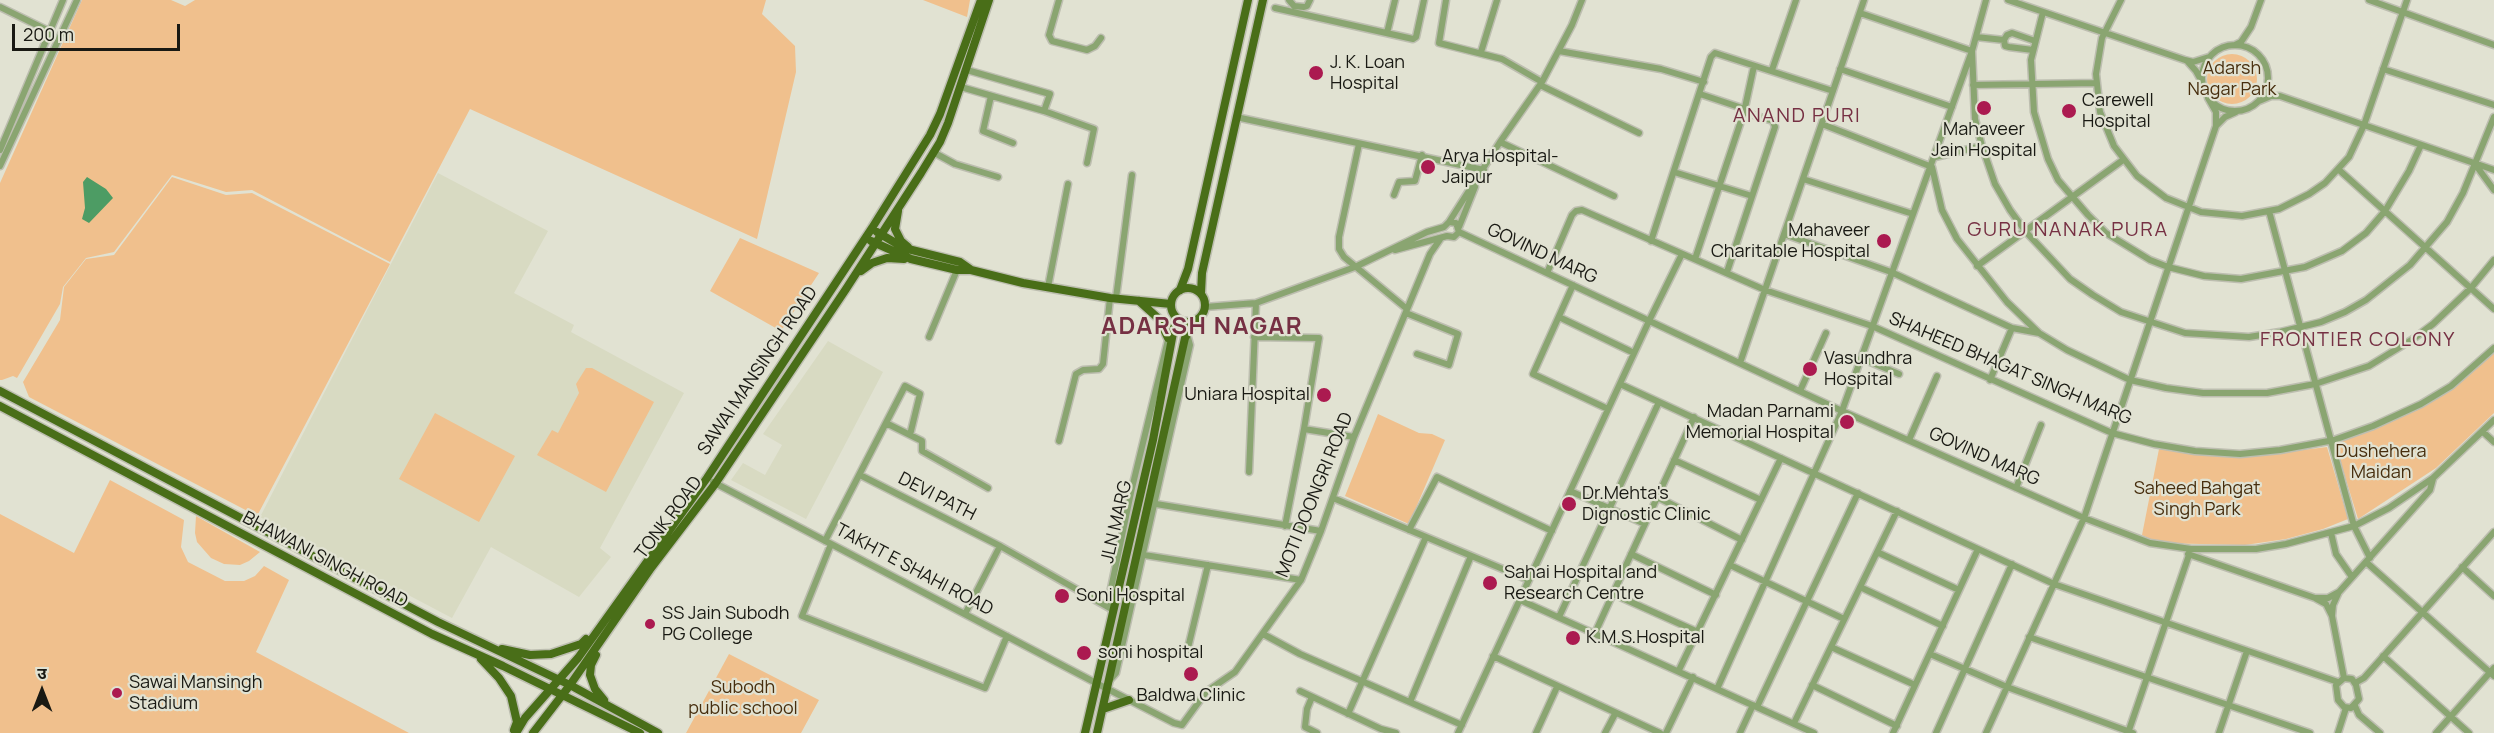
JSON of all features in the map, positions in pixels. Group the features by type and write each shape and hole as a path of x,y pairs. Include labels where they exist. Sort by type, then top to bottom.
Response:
{"main road":[{"name":"SAWAI MANSINGH ROAD","path":"514,733 606,627 866,238 930,135 940,114 981,0"},
{"name":"TONK ROAD","path":"533,733 570,685 606,627 715,484 852,280 933,152 944,133 961,87 989,0"},
{"path":"1180,290 1188,268 1248,0"},
{"path":"1201,293 1191,288 1175,293 1171,304 1176,317 1185,322 1195,320 1201,316 1205,307 1201,293 1202,273 1263,0"},
{"path":"1234,64 1248,67"},
{"path":"899,205 896,229 901,241 912,255"},
{"path":"872,228 912,255"},
{"path":"866,238 875,244 957,270 971,270 1113,298 1171,304"},
{"path":"852,280 872,263 887,258 912,255 960,262 971,270"},
{"path":"1139,301 1159,319 1171,335"},
{"name":"JLN MARG","path":"1085,733 1153,440 1176,317"},
{"name":"JLN MARG","path":"1097,733 1187,334 1195,320"},
{"path":"0,391 487,647 570,685 658,733"},
{"name":"BHAWANI SINGH ROAD","path":"0,406 309,570 479,657 503,666 640,733"},
{"path":"487,647 530,655 551,654 581,644 606,627"},
{"path":"606,627 590,669 594,689 609,705"},
{"path":"479,657 499,678 511,696 517,722 514,733"},
{"path":"1102,709 1129,700"}],"street":[{"path":"0,150 63,0"},
{"path":"0,166 76,0"},
{"path":"1059,0 1049,35 1052,41 1087,50 1095,46 1101,38"},
{"path":"1289,0 1294,6 1304,7 1310,0"},
{"path":"1387,33 1395,0"},
{"path":"1275,8 1413,39 1416,37 1424,0"},
{"path":"1446,0 1439,43 1481,52 1515,65 1541,83 1639,133"},
{"path":"1481,52 1497,0"},
{"path":"1444,237 1447,225 1541,83 1559,51 1582,0"},
{"path":"1772,70 1796,0"},
{"path":"1740,363 1864,0"},
{"path":"1717,688 1842,411 1891,272 1932,167 1972,51 1986,0"},
{"path":"2008,0 2193,62 2209,57 2221,48 2241,42 2251,27 2261,0"},
{"path":"2115,0 2098,55 2097,83 2100,112 2107,131 2123,160 2150,187 2166,198 2188,208 2222,216 2242,216 2294,203 2309,194 2338,169 2357,143 2407,0"},
{"path":"2104,33 2121,0"},
{"path":"2369,0 2494,45"},
{"path":"0,7 49,32"},
{"path":"2043,12 2033,50 2034,112 2048,159 2058,180 2106,233 2150,260 2168,267 2205,276 2241,279 2305,267 2342,251 2366,233 2385,211 2409,171 2421,145"},
{"path":"1860,13 1972,51"},
{"path":"2251,27 2251,45 2264,63 2268,81 2280,96"},
{"path":"2033,50 2006,46 2004,40 2007,34 2012,33 2035,41"},
{"path":"1976,37 2004,40"},
{"path":"2234,45 2255,52"},
{"path":"1559,51 1661,69 1704,82"},
{"path":"1972,51 1975,119 1982,146 1995,184 2026,232 2070,279 2121,312 2185,333 2249,337 2300,328 2345,312 2366,300 2403,272 2426,249 2447,222 2475,164 2494,117"},
{"path":"1651,241 1711,57 1715,53 1833,92"},
{"path":"2202,83 2203,69 2209,57"},
{"path":"1986,733 2084,518 2216,126 2216,112 2196,71 2185,60"},
{"path":"1695,259 1745,110 1754,66"},
{"path":"1840,69 1952,107"},
{"path":"2383,69 2494,105"},
{"path":"967,70 1050,94 1044,111"},
{"path":"2259,101 2268,81"},
{"path":"1973,85 2097,83"},
{"path":"961,87 1044,111 1094,129 1095,135 1087,163"},
{"path":"1700,94 1773,121 1775,124 1727,272"},
{"path":"991,96 983,131 1013,143"},
{"path":"2216,126 2225,117 2237,111 2249,108 2271,96 2280,96 2494,170"},
{"path":"2208,98 2223,109 2237,111"},
{"path":"1236,117 1484,170"},
{"path":"1822,124 1932,167"},
{"path":"1500,142 1614,196"},
{"path":"1359,144 1339,237 1339,249 1344,257 1407,311 1454,330 1458,334 1449,365 1417,354"},
{"path":"1935,157 1982,146"},
{"path":"933,152 955,164 998,177"},
{"path":"1394,195 1399,182 1415,181 1422,156"},
{"path":"1977,266 2123,160"},
{"path":"2475,164 2494,190"},
{"path":"1932,167 1942,210 1957,239 2007,302 2039,333 2067,350 2130,380 2203,393 2267,393 2315,384 2369,366 2391,354 2433,324 2471,288 2494,260"},
{"path":"2338,169 2494,309"},
{"path":"1674,172 1752,196"},
{"path":"1059,441 1076,374 1083,370 1099,369 1103,364 1132,175"},
{"path":"1803,179 1913,214"},
{"path":"1388,252 1444,237 1454,237 1459,230 1477,181"},
{"path":"1048,287 1068,184"},
{"name":"SHAHEED BHAGAT SINGH MARG","path":"1547,273 1572,215 1582,210 1765,290 1872,326 2112,433 2194,451 2240,454 2331,441 2373,426 2421,404 2451,386 2494,348"},
{"path":"2269,211 2354,526 2368,560 2422,613 2493,672 2436,733"},
{"name":"GOVIND MARG","path":"1447,225 1456,223 1459,230 1547,273 1842,411 2084,518 2150,543 2182,548 2256,549 2286,544 2354,526 2389,508 2433,478 2494,420"},
{"path":"1205,307 1256,303 1355,267 1427,232 1447,225"},
{"path":"1784,234 1891,272 2012,328 2039,333"},
{"name":"MOTI DOONGRI ROAD","path":"1108,685 1129,700 1182,725 1206,692 1235,672 1301,580 1354,437 1430,254 1444,237"},
{"path":"1458,733 1682,254"},
{"path":"929,337 957,270"},
{"path":"1573,285 1533,374 1608,409"},
{"path":"1250,472 1256,303"},
{"path":"1559,317 1634,354"},
{"path":"1990,380 2012,328"},
{"path":"1800,391 1826,333"},
{"path":"1254,337 1318,338 1304,429 1285,526"},
{"path":"1861,358 1899,374"},
{"path":"1909,440 1936,376"},
{"path":"1620,384 2054,584 2247,651 2341,680 2349,678 2355,683 2359,699 2355,706 2346,708"},
{"path":"910,435 920,394 918,391 904,387 828,543 802,616 985,688 1007,636"},
{"path":"1559,617 1659,402"},
{"path":"1595,633 1694,417"},
{"name":"DEVI PATH","path":"886,423 923,442 922,451 988,488"},
{"path":"2016,488 2042,425"},
{"path":"1304,429 1354,437"},
{"path":"2483,432 2494,442"},
{"path":"1679,670 1781,458"},
{"path":"1674,460 1761,500"},
{"name":"DEVI PATH","path":"860,475 1000,546 1113,610"},
{"path":"1409,530 1437,477 1552,531"},
{"name":"TAKHT E SHAHI ROAD","path":"706,478 1096,683 1108,685"},
{"path":"2315,598 2328,598 2338,592 2430,490 2433,478"},
{"path":"1570,491 1645,524"},
{"path":"1740,733 1808,600 1858,493"},
{"path":"1657,497 1742,540"},
{"path":"1333,498 1529,580"},
{"path":"1150,503 1321,531"},
{"path":"1794,723 1897,511"},
{"path":"2355,683 2364,678 2494,532"},
{"path":"2331,533 2336,554 2352,577"},
{"path":"1348,714 1426,537"},
{"path":"965,614 1000,546"},
{"path":"2182,548 2189,555 2315,598 2326,604 2332,616"},
{"path":"1893,733 1978,549"},
{"path":"1877,552 1959,590"},
{"path":"1139,554 1301,580"},
{"path":"1631,554 1716,595"},
{"path":"1410,702 1471,555"},
{"path":"1930,654 2007,687 2130,732 2189,555"},
{"path":"1936,733 2012,564"},
{"path":"1187,652 1208,565"},
{"path":"1730,565 1844,619"},
{"path":"2462,567 2494,596"},
{"path":"1860,587 1943,626"},
{"path":"2338,592 2332,616 2341,680 2336,689 2339,702 2346,708"},
{"path":"1613,594 1698,632"},
{"path":"1520,600 1814,733"},
{"path":"1263,634 1300,654 1462,725"},
{"path":"2029,637 2310,733"},
{"path":"1831,646 1915,686"},
{"path":"2218,733 2247,651"},
{"path":"1493,656 1660,733"},
{"path":"2384,656 2469,733"},
{"path":"1666,733 1694,677"},
{"path":"1812,685 1897,726"},
{"path":"1536,733 1557,687"},
{"path":"1300,691 1378,731 1396,733"},
{"path":"1312,697 1305,727 1317,733"},
{"path":"2355,706 2359,715 2380,733"},
{"path":"2338,733 2346,708"},
{"path":"1605,733 1615,714"}],"shaded area":[{"path":"438,173 548,231 514,293 574,325 571,332 684,393 600,548 611,557 579,597 491,547 452,618 260,517"},
{"path":"87,177 106,189 113,198 89,223 82,219 85,208 83,182"},
{"path":"828,341 883,372 806,519 731,480 743,463 765,475 782,445 763,434"}],"green space":[{"path":"82,0 171,0 185,6 195,0 766,0 762,14 795,46 796,72 757,239 470,109 390,262 252,190 226,192 172,175 114,252 86,258 63,287 60,304 17,378 13,376 0,380 0,183"},
{"path":"923,0 970,0 967,17"},
{"name":"Adarsh Nagar Park","path":"2227,54 2237,54 2250,61 2257,74 2257,84 2250,97 2237,104 2227,104 2218,100 2211,93 2207,84 2207,74 2211,65 2218,58"},
{"path":"172,177 226,195 252,193 390,264 257,516 29,397 23,382 60,320 64,287 86,259 114,255"},
{"path":"740,238 819,273 781,331 710,291"},
{"name":"Dushehera Maidan","path":"2494,350 2494,413 2436,468 2358,519 2334,440 2424,405"},
{"path":"586,368 592,368 654,402 606,492 537,455 552,430 558,433 579,393 576,384"},
{"path":"435,413 515,456 479,522 399,479"},
{"path":"1378,414 1419,433 1432,434 1445,440 1409,524 1345,496"},
{"name":"Saheed Bahgat Singh Park","path":"2327,447 2348,519 2323,529 2286,539 2245,545 2158,543 2142,535 2159,449 2248,457"},
{"path":"110,480 184,520 181,547 188,562 225,581 244,581 255,576 264,566 289,580 256,652 409,733 0,733 0,514 74,553"},
{"path":"196,516 260,552 240,565 224,564 211,558 197,542"},
{"name":"Subodh public school","path":"729,654 819,700 801,733 686,733"}],"place":[{"name":"J. K. Loan Hospital","path":"1316,73"},
{"name":"Mahaveer Jain Hospital","path":"1984,108"},
{"name":"Carewell Hospital","path":"2069,111"},
{"name":"Arya Hospital- Jaipur","path":"1428,167"},
{"name":"Mahaveer Charitable Hospital","path":"1884,241"},
{"name":"Vasundhra Hospital","path":"1810,369"},
{"name":"Uniara Hospital","path":"1324,395"},
{"name":"Madan Parnami Memorial Hospital","path":"1847,422"},
{"name":"Dr.Mehta's Dignostic Clinic","path":"1569,504"},
{"name":"Sahai Hospital and Research Centre","path":"1490,583"},
{"name":"Soni Hospital","path":"1062,596"},
{"name":"SS Jain Subodh PG College","path":"650,624"},
{"name":"K.M.S.Hospital","path":"1573,638"},
{"name":"soni hospital","path":"1084,653"},
{"name":"Baldwa Clinic","path":"1191,674"},
{"name":"Sawai Mansingh Stadium","path":"117,693"}],"district":[{"name":"ANAND PURI","path":"1797,116"},
{"name":"GURU NANAK PURA","path":"2068,230"},
{"name":"ADARSH NAGAR","path":"1202,327"},
{"name":"FRONTIER COLONY","path":"2358,340"}]}
